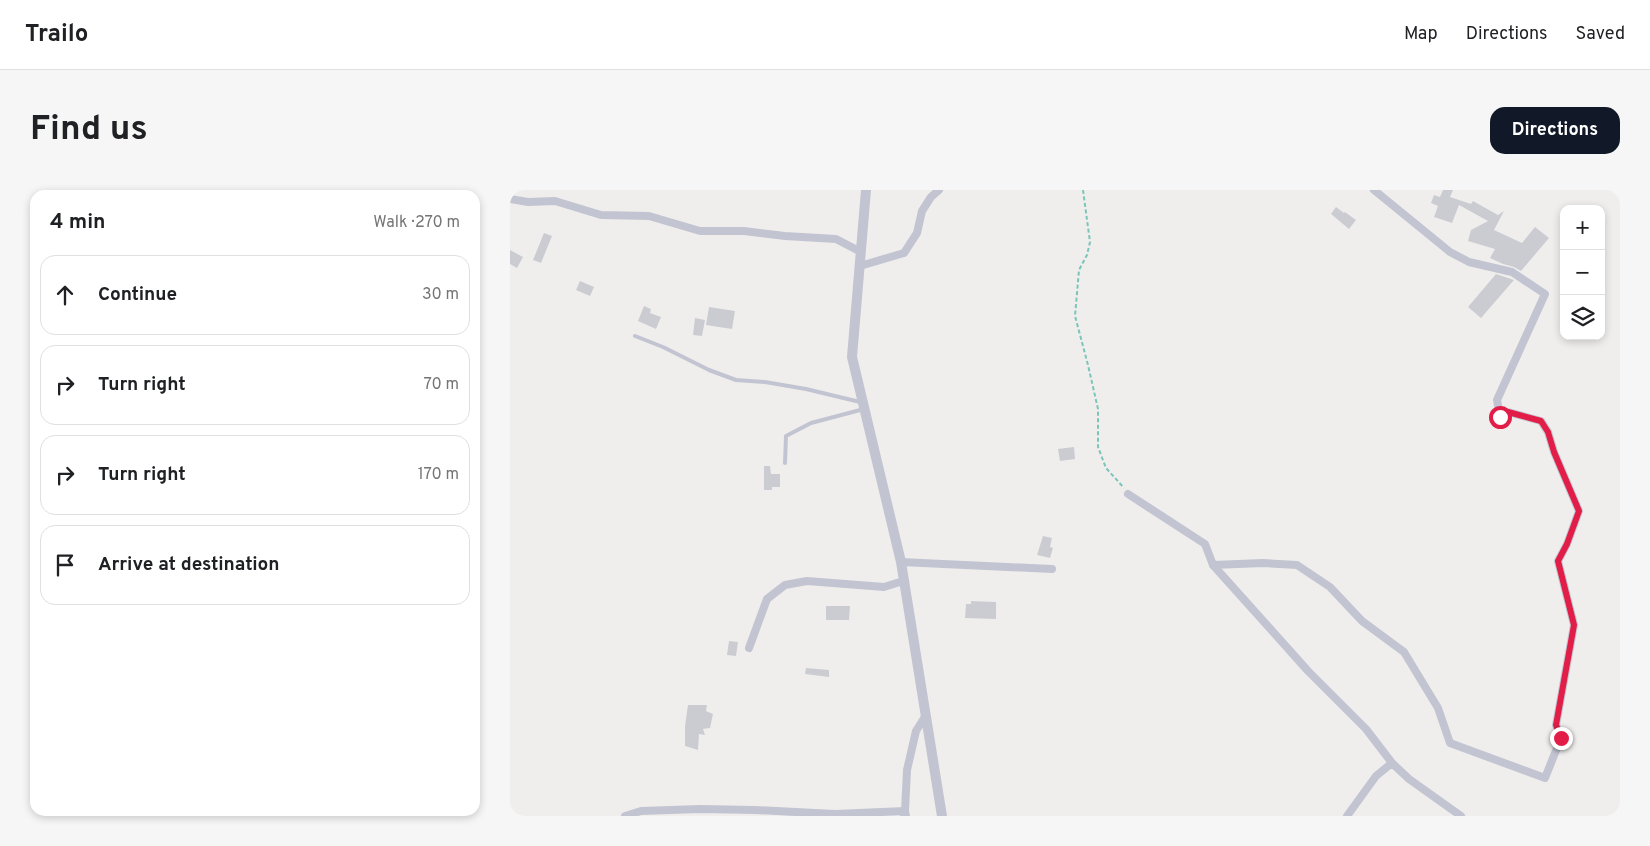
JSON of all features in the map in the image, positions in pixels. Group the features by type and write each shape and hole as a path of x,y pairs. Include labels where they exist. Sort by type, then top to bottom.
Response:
{"street":[{"path":"866,190 852,357 901,562 942,816"},
{"path":"860,266 904,253 917,233 922,211 931,197 939,190"},
{"path":"1213,565 1263,563 1297,565 1330,587 1362,621 1404,652 1438,708 1450,743 1545,778 1561,738 1556,725 1574,625 1558,561 1567,544 1579,511 1554,452 1548,432 1541,421 1508,412 1500,417 1497,400 1545,294 1512,272 1469,262 1450,252 1374,190"},
{"path":"510,199 528,202 555,201 601,215 649,216 700,231 744,231 836,239 861,252"},
{"path":"1128,494 1205,544 1213,565 1308,671 1366,729 1392,763 1409,779 1461,816"},
{"path":"901,562 1052,569"},
{"path":"749,648 767,598 785,585 807,581 884,586 903,581"},
{"path":"625,816 641,810 700,809 835,814 904,814 907,770 916,731 926,715"},
{"path":"1347,816 1376,776 1392,763"}],"lane":[{"path":"635,336 663,347 709,370 736,380 790,386 864,406"},
{"path":"785,463 786,436 810,423 864,406"}],"path":[{"path":"1083,190 1090,242 1088,255 1079,270 1075,316 1098,409 1098,447 1106,468 1128,494"}],"building":[{"path":"1443,190 1453,190 1450,197 1471,204 1473,201 1498,215 1504,211 1494,230 1522,243 1535,227 1549,238 1521,271 1503,264 1490,258 1495,249 1468,241 1471,230 1488,221 1459,205 1452,223 1434,217 1438,206 1431,203 1434,195 1440,197"},
{"path":"1336,207 1356,220 1349,229 1331,214"},
{"path":"544,233 552,236 541,263 533,260"},
{"path":"510,250 523,257 517,268 510,264"},
{"path":"1496,274 1514,280 1481,318 1468,307"},
{"path":"580,281 594,287 590,296 576,290"},
{"path":"644,306 651,309 650,313 661,317 656,329 638,321"},
{"path":"709,307 735,311 732,329 706,325"},
{"path":"695,318 705,320 702,336 693,335"},
{"path":"1074,447 1075,459 1060,461 1058,449"},
{"path":"764,466 770,466 771,474 780,474 780,487 764,490"},
{"path":"1043,536 1052,538 1050,547 1053,548 1050,558 1037,555"},
{"path":"971,601 996,602 996,619 965,618 966,604 971,604"},
{"path":"826,606 850,606 849,620 826,620"},
{"path":"729,641 738,642 736,656 727,655"},
{"path":"806,668 829,670 829,677 805,674"},
{"path":"688,705 707,705 706,711 713,714 710,728 703,729 705,735 699,734 698,750 685,746"}],"route":[{"path":"1500,417 1508,412 1541,421 1548,432 1554,452 1579,511 1567,544 1558,561 1574,625 1556,725 1561,738"}]}
